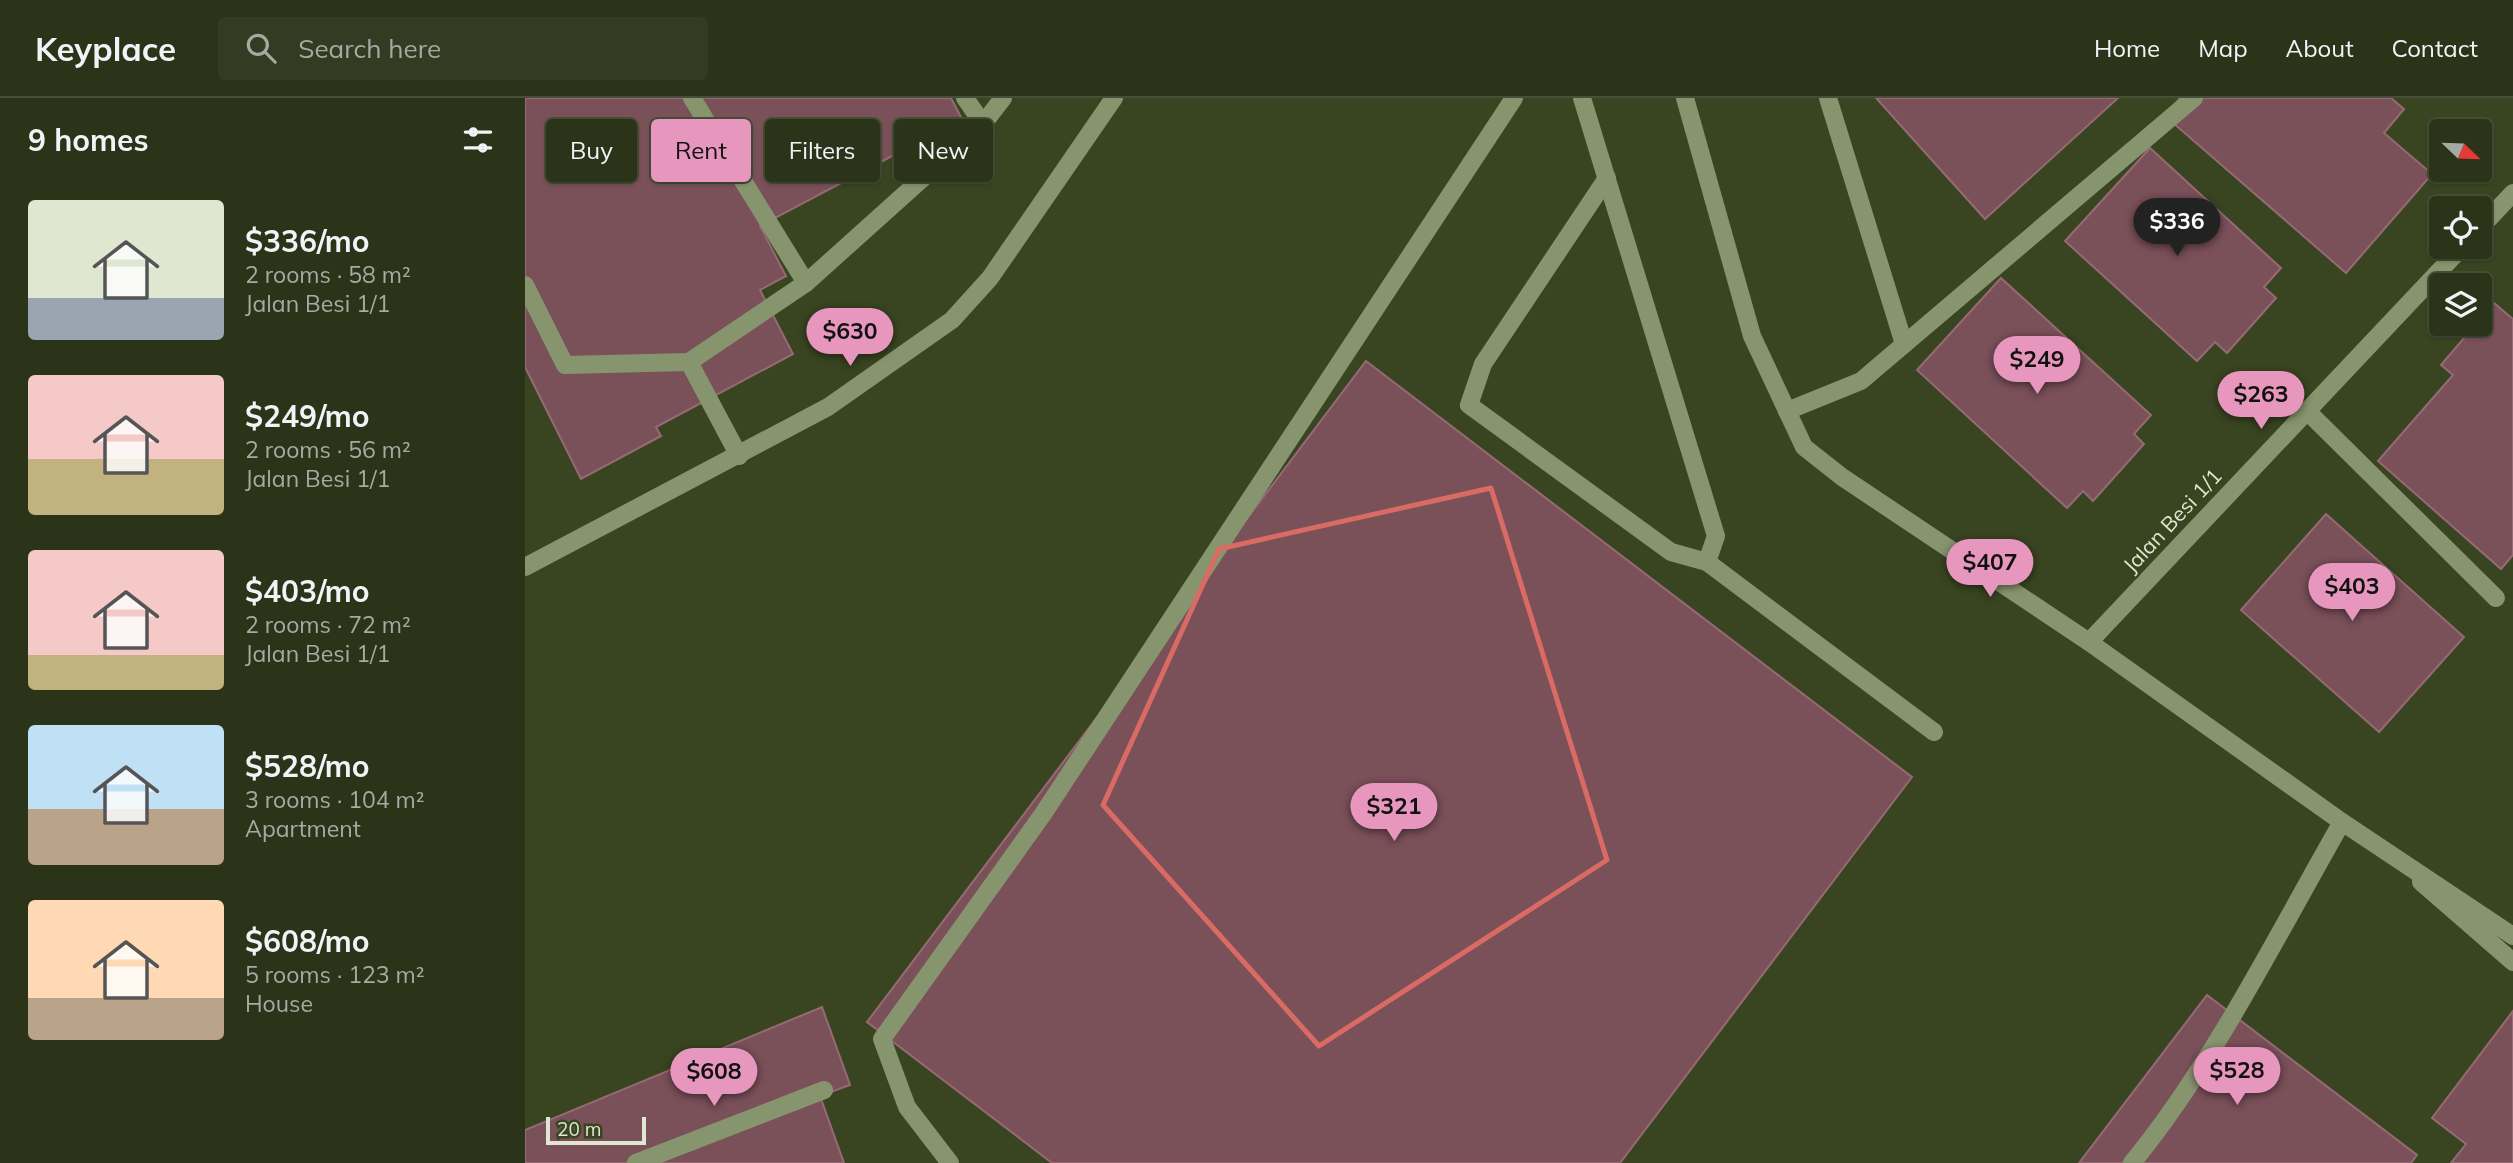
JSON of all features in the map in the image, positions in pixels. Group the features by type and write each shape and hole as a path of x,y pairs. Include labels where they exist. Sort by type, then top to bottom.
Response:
{"street":[{"path":"692,98 806,283"},
{"path":"965,98 980,119"},
{"path":"987,119 1003,98"},
{"path":"525,567 740,457 828,407 952,320 990,278 1114,98"},
{"path":"950,1163 907,1107 882,1040 1051,803 1514,98"},
{"path":"1582,98 1716,536 1707,562"},
{"path":"1685,98 1752,336 1804,447 1843,477 2088,642 2342,822 2513,936"},
{"path":"1828,98 1904,344"},
{"path":"1787,411 1861,381 2193,98"},
{"path":"1607,178 1483,364 1469,405 1671,552 1707,562 1934,732"},
{"path":"525,285 565,365 689,362 806,283 918,182"},
{"path":"2492,215 2513,193"},
{"name":"Jalan Besi 1/1","path":"2088,642 2451,259"},
{"path":"689,362 740,457"},
{"path":"2307,411 2496,598"},
{"path":"2132,1163 2164,1124 2197,1072 2342,822"},
{"path":"2387,851 2513,962"},
{"path":"636,1163 824,1090"}],"highlighted area":[{"path":"1491,488 1607,860 1319,1046 1103,805 1219,549"}],"building":[{"path":"525,98 951,98 962,119 894,119 894,155 880,162 880,119 765,119 765,182 843,182 760,226 786,276 760,290 793,354 656,427 661,436 581,479 525,367"},
{"path":"1876,98 2118,98 1985,219"},
{"path":"2180,98 2391,98 2404,109 2384,133 2429,171 2429,177 2346,273 2165,116"},
{"path":"2150,148 2281,268 2264,287 2276,298 2227,353 2215,342 2197,361 2065,241"},
{"path":"2001,278 2151,415 2134,434 2144,444 2093,501 2083,491 2067,508 1917,370"},
{"path":"2494,303 2513,319 2513,555 2501,569 2378,461 2453,375 2441,365 2466,336 2492,336"},
{"path":"1366,361 1912,777 1620,1163 1052,1163 867,1022"},
{"path":"2326,514 2464,637 2379,732 2241,610"},
{"path":"2207,995 2417,1155 2411,1163 2079,1163"},
{"path":"822,1007 850,1085 820,1096 844,1163 525,1163 525,1130"},
{"path":"2513,1011 2513,1163 2451,1163 2466,1144 2432,1118"}]}
